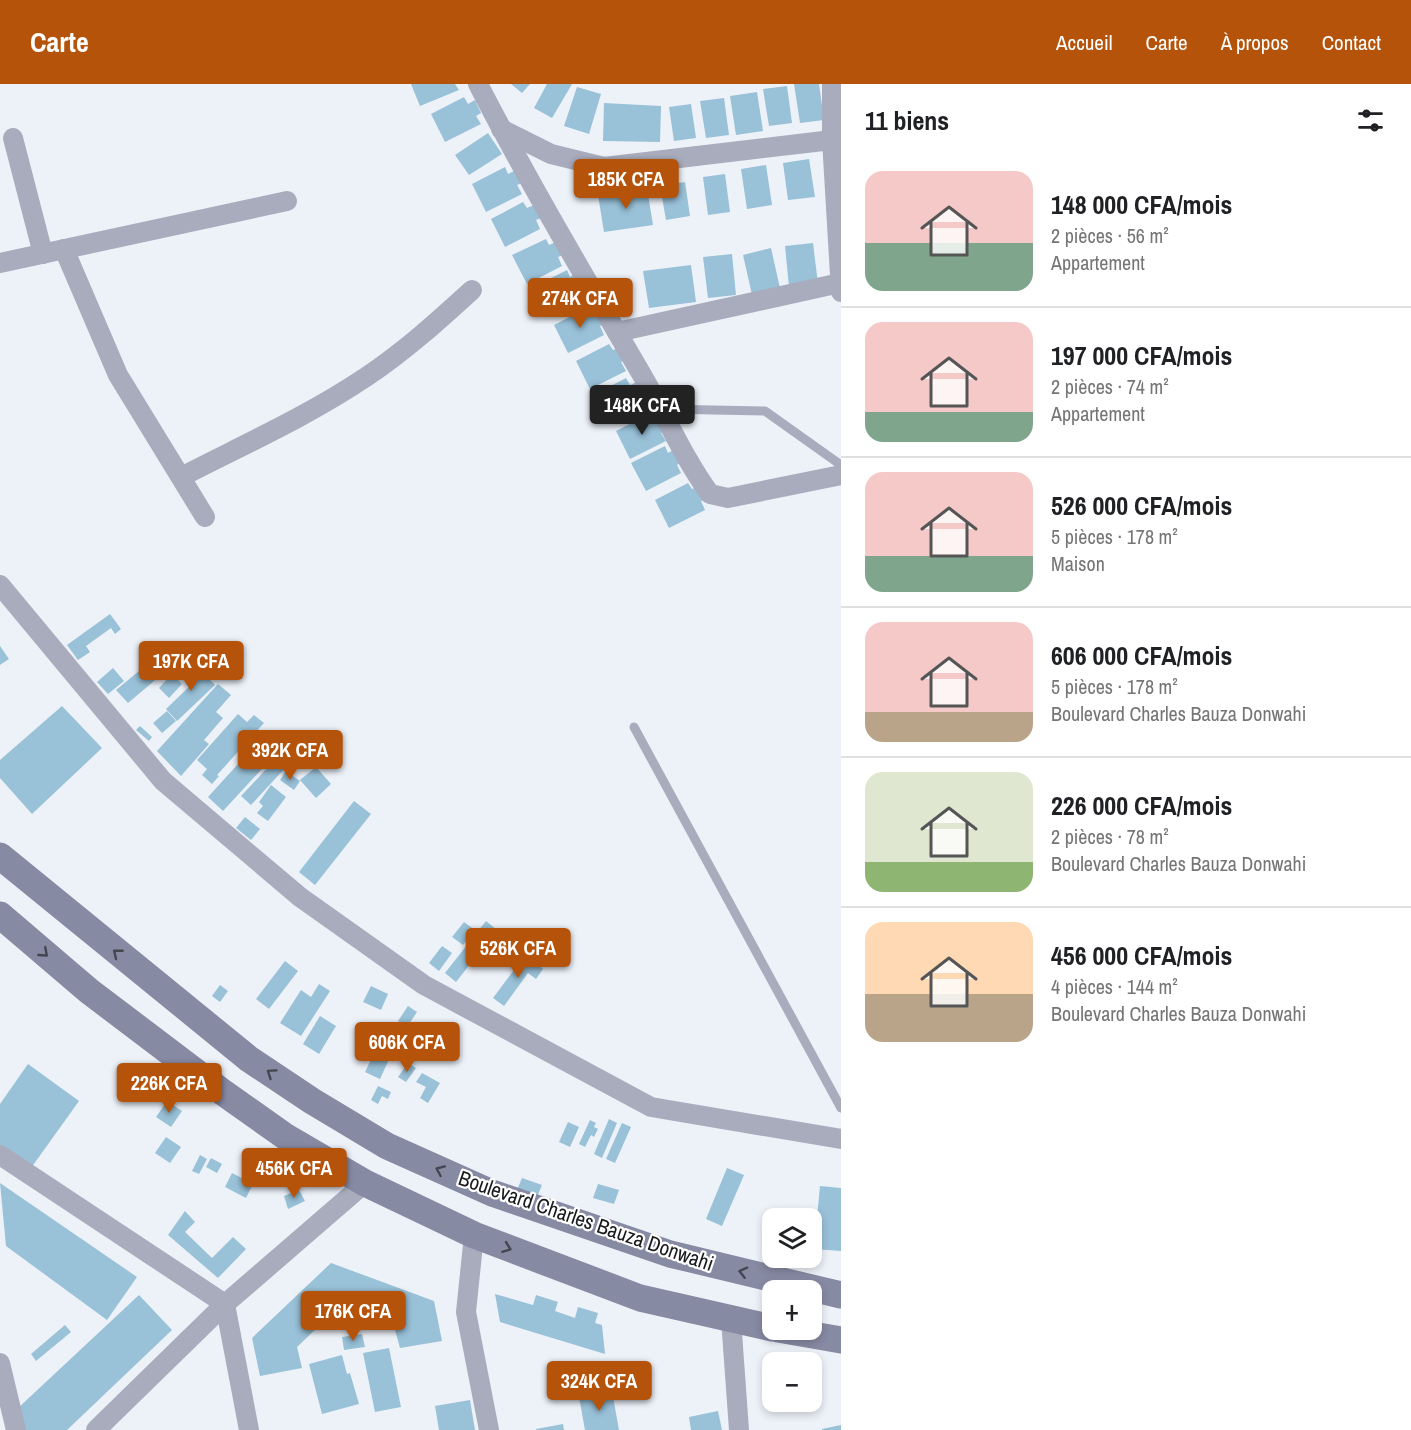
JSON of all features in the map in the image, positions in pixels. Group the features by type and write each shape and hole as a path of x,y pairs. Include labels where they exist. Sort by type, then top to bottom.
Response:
{"main road":[{"name":"Boulevard Charles Bauza Donwahi","path":"0,856 249,1059 312,1101 387,1146 492,1193 670,1254 841,1295"},
{"path":"0,915 89,991 221,1091 285,1137 365,1183 474,1235 640,1298 762,1326"},
{"path":"822,1338 841,1340"}],"street":[{"path":"477,84 662,409 696,475 710,494 728,498 841,475"},
{"path":"832,84 832,140 841,292"},
{"path":"501,129 551,154 604,167 832,140"},
{"path":"13,138 43,254"},
{"path":"0,263 287,201"},
{"path":"64,249 118,375 205,517"},
{"path":"617,332 840,284"},
{"path":"181,477 294,420 365,378 416,341 472,290"},
{"path":"0,585 162,781 300,897 424,985 651,1107 841,1140"},
{"path":"0,1155 225,1304 249,1430"},
{"path":"96,1430 225,1304 365,1183"},
{"path":"474,1235 466,1312 489,1430"},
{"path":"731,1318 740,1430"},
{"path":"0,1363 16,1430"}],"lane":[{"path":"662,409 765,411 841,465"},
{"path":"634,727 841,1108"}],"building":[{"path":"411,84 455,84 459,90 420,106"},
{"path":"511,84 530,84 522,93"},
{"path":"547,84 572,84 552,118 534,108"},
{"path":"794,84 819,84 824,120 800,123"},
{"path":"787,86 792,123 769,126 763,89"},
{"path":"577,87 601,94 589,134 564,126"},
{"path":"757,92 763,131 736,135 730,96"},
{"path":"464,97 468,104 475,100 481,113 476,116 481,124 445,142 431,114"},
{"path":"724,98 729,135 706,138 700,101"},
{"path":"604,103 661,106 660,142 603,141"},
{"path":"691,104 696,138 674,141 669,107"},
{"path":"488,133 502,154 469,175 455,155"},
{"path":"809,159 815,197 788,200 783,163"},
{"path":"766,165 772,205 747,209 741,169"},
{"path":"505,167 508,174 516,170 522,183 517,185 522,194 486,212 472,184"},
{"path":"725,174 730,212 708,215 703,177"},
{"path":"685,182 690,216 666,220 660,186"},
{"path":"647,188 653,225 604,232 598,195"},
{"path":"523,202 527,208 534,205 541,218 536,220 540,229 505,247 491,219"},
{"path":"546,239 549,245 556,242 563,255 558,257 562,266 527,284 512,255"},
{"path":"813,243 818,284 789,287 785,246"},
{"path":"771,248 780,288 752,295 743,255"},
{"path":"732,254 736,295 708,298 703,257"},
{"path":"691,265 696,302 649,308 643,271"},
{"path":"567,270 570,277 577,273 584,286 579,289 583,298 548,315 533,287"},
{"path":"587,308 591,314 598,311 605,324 600,326 604,335 568,353 554,325"},
{"path":"609,344 613,350 620,347 626,360 621,362 626,371 590,389 576,361"},
{"path":"626,378 630,385 637,382 644,394 639,397 643,405 608,423 593,395"},
{"path":"649,414 652,421 660,417 666,430 661,433 666,441 630,459 616,431"},
{"path":"665,446 668,453 675,449 682,462 677,465 681,473 646,491 631,463"},
{"path":"688,483 692,489 699,486 706,499 701,501 705,510 669,528 655,500"},
{"path":"110,614 121,629 115,634 111,628 86,646 90,652 78,660 67,645"},
{"path":"0,646 9,659 0,665"},
{"path":"156,657 167,670 128,703 116,690"},
{"path":"194,663 215,685 177,721 166,709 192,684 182,674"},
{"path":"113,668 124,681 108,694 97,682"},
{"path":"172,674 182,684 169,698 159,688"},
{"path":"218,684 231,695 216,712 223,718 204,740 209,744 181,776 157,751"},
{"path":"62,706 102,748 32,814 0,778 0,760"},
{"path":"167,711 176,721 162,733 153,723"},
{"path":"238,714 247,722 254,715 264,723 217,775 219,776 212,784 202,775 207,769 197,760"},
{"path":"140,726 152,737 149,741 136,730"},
{"path":"269,730 285,744 223,811 208,797"},
{"path":"289,745 298,754 251,805 241,796"},
{"path":"316,767 331,784 316,798 300,780"},
{"path":"286,771 300,781 294,790 280,780"},
{"path":"271,785 286,797 268,821 257,813 263,806 259,802"},
{"path":"354,801 371,814 315,885 299,872"},
{"path":"245,817 260,829 251,840 236,828"},
{"path":"486,921 497,930 456,982 445,973"},
{"path":"464,922 475,930 463,945 452,937"},
{"path":"442,946 452,953 439,971 429,963"},
{"path":"526,954 543,969 536,979 528,973 504,1006 493,998"},
{"path":"285,961 298,971 269,1009 256,999"},
{"path":"319,984 330,991 301,1036 280,1023 301,990 311,997"},
{"path":"220,985 228,991 220,1002 212,996"},
{"path":"371,986 388,994 381,1010 363,1002"},
{"path":"408,1006 417,1012 407,1027 398,1021"},
{"path":"320,1016 336,1026 319,1054 303,1044"},
{"path":"381,1039 395,1046 380,1079 365,1072"},
{"path":"408,1063 416,1068 406,1082 398,1077"},
{"path":"28,1064 79,1101 31,1168 0,1146 0,1104"},
{"path":"422,1073 440,1083 428,1103 420,1098 426,1087 416,1082"},
{"path":"378,1086 391,1092 388,1099 382,1096 378,1104 371,1100"},
{"path":"167,1101 182,1111 171,1127 156,1117"},
{"path":"609,1119 617,1123 602,1158 594,1154"},
{"path":"590,1120 596,1123 594,1127 598,1129 594,1137 591,1135 585,1147 579,1144"},
{"path":"568,1122 579,1127 570,1147 559,1142"},
{"path":"622,1123 631,1127 615,1163 606,1159"},
{"path":"166,1137 181,1147 170,1163 155,1153"},
{"path":"200,1155 207,1159 199,1174 192,1171"},
{"path":"211,1158 222,1164 217,1173 206,1167"},
{"path":"266,1165 272,1175 255,1184 251,1171"},
{"path":"727,1168 744,1175 722,1226 706,1219"},
{"path":"232,1173 253,1184 246,1198 225,1187"},
{"path":"522,1178 542,1185 537,1197 517,1190"},
{"path":"0,1183 137,1277 107,1320 6,1246"},
{"path":"598,1184 619,1190 614,1204 593,1198"},
{"path":"820,1186 841,1188 841,1251 822,1250 822,1208 818,1208"},
{"path":"299,1190 305,1201 288,1209 284,1196"},
{"path":"185,1211 195,1222 185,1232 212,1258 233,1237 246,1249 218,1278 168,1235"},
{"path":"331,1263 434,1301 442,1341 400,1348 395,1330 339,1307 297,1347 302,1368 260,1376 252,1338"},
{"path":"495,1294 533,1305 536,1295 558,1302 555,1311 575,1318 578,1307 598,1313 595,1323 602,1325 605,1354 500,1322"},
{"path":"139,1295 172,1330 67,1430 22,1430 17,1409"},
{"path":"65,1325 71,1332 36,1361 31,1354"},
{"path":"362,1334 365,1347 344,1350 342,1337"},
{"path":"389,1348 401,1407 375,1412 363,1353"},
{"path":"342,1355 359,1404 322,1414 309,1364"},
{"path":"612,1391 619,1430 585,1430 579,1397"},
{"path":"470,1400 475,1430 439,1430 435,1406"},
{"path":"718,1411 722,1430 691,1430 689,1417"},
{"path":"563,1424 564,1430 536,1430 536,1429"},
{"path":"841,1425 841,1430 822,1430 822,1429"}]}
